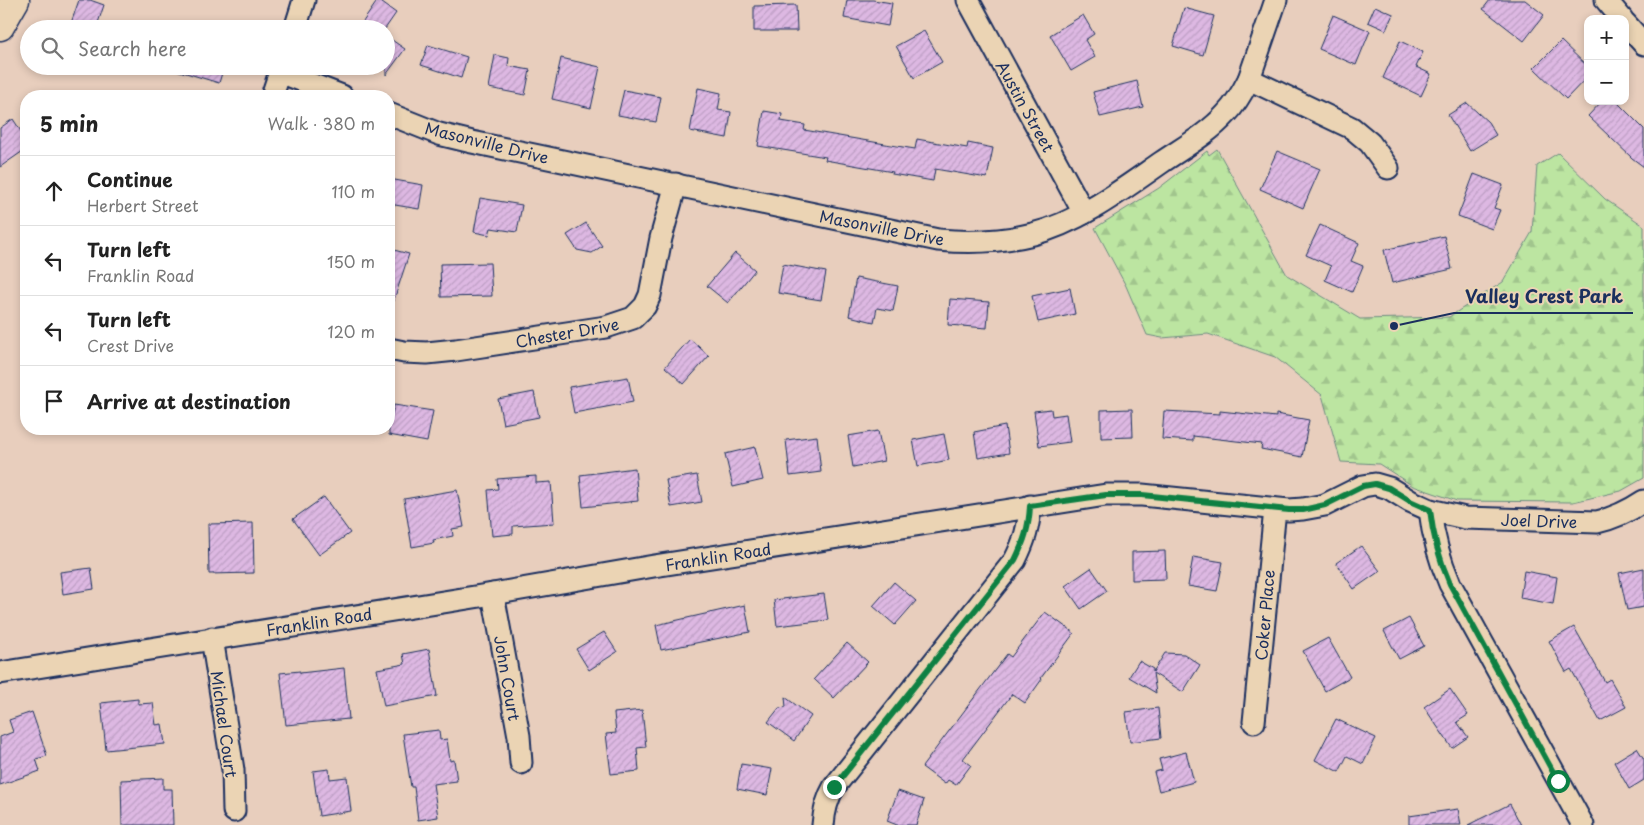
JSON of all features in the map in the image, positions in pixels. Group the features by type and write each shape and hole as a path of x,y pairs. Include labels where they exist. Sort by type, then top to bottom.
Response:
{"main road":[{"path":"0,26 15,0"}],"street":[{"path":"298,20 304,0"},
{"name":"Austin Street","path":"968,0 1084,213"},
{"name":"Masonville Drive","path":"395,116 440,134 472,142 938,240 969,243 1006,240 1035,234 1084,213 1117,193 1210,129 1228,113 1249,79 1276,0"},
{"path":"1606,0 1619,15"},
{"path":"1629,27 1644,44"},
{"path":"274,90 279,75"},
{"path":"295,75 328,90"},
{"path":"1249,79 1352,128 1370,143 1388,168"},
{"name":"Chester Drive","path":"395,350 427,353 456,350 606,327 621,324 633,318 645,306 650,295 661,238 676,184"},
{"name":"Franklin Road","path":"0,673 494,594 654,566 1106,495 1142,495 1303,510 1325,505 1363,486 1375,484 1389,488 1410,501 1430,510"},
{"name":"Joel Drive","path":"1430,510 1465,518 1597,522 1618,516 1644,501"},
{"path":"823,825 824,810 834,787 1015,560 1025,540 1030,506"},
{"name":"Coker Place","path":"1254,722 1274,508"},
{"path":"1430,510 1433,538 1441,565 1450,584 1583,825"},
{"name":"John Court","path":"494,594 519,736 521,763"},
{"name":"Michael Court","path":"212,638 233,770 234,811"}],"green space":[{"path":"1217,149 1287,275 1360,319 1449,317 1503,282 1532,232 1537,166 1558,153 1605,199 1644,226 1644,478 1621,491 1573,502 1457,501 1413,486 1379,464 1341,462 1322,395 1275,357 1208,334 1162,338 1147,335 1126,286 1095,228 1159,188 1207,151 1209,155"}],"building":[{"path":"79,0 90,0 104,5 99,20 72,20"},
{"path":"378,0 396,13 391,20 364,20"},
{"path":"847,0 873,0 892,3 888,26 844,18"},
{"path":"1490,0 1525,0 1544,15 1524,41 1483,9"},
{"path":"796,5 797,31 754,31 754,6"},
{"path":"1375,6 1393,14 1386,30 1368,22"},
{"path":"1184,8 1214,16 1203,55 1173,46"},
{"path":"1083,15 1094,34 1085,40 1095,57 1071,71 1050,35"},
{"path":"1333,15 1370,31 1356,65 1319,49"},
{"path":"924,31 942,62 914,78 896,46"},
{"path":"1400,41 1423,52 1416,67 1431,74 1421,96 1383,78"},
{"path":"1561,41 1584,63 1584,80 1566,99 1534,68"},
{"path":"395,42 405,49 395,63"},
{"path":"428,45 467,57 461,78 421,65"},
{"path":"495,55 509,58 508,66 530,70 525,95 489,88"},
{"path":"561,58 600,67 591,108 552,99"},
{"path":"193,75 221,75 219,83"},
{"path":"1137,81 1143,107 1100,117 1093,92"},
{"path":"698,88 721,93 718,110 731,112 727,138 690,131"},
{"path":"624,90 661,97 656,122 618,115"},
{"path":"1467,103 1488,122 1496,135 1470,151 1448,115"},
{"path":"1598,105 1620,105 1644,129 1644,167 1632,158 1588,116"},
{"path":"764,111 782,114 781,121 805,125 804,130 915,149 917,139 967,148 968,143 993,148 987,178 935,169 933,181 825,160 826,157 758,146"},
{"path":"13,119 20,130 20,153 0,167 0,128"},
{"path":"1277,151 1320,169 1303,208 1260,189"},
{"path":"1474,174 1503,185 1494,208 1500,210 1492,229 1458,216"},
{"path":"395,180 423,185 419,209 395,205"},
{"path":"480,198 522,205 517,232 491,228 489,235 474,232"},
{"path":"586,223 602,246 592,253 577,250 567,235"},
{"path":"1320,225 1359,243 1351,261 1363,266 1352,292 1325,280 1331,266 1306,255"},
{"path":"1444,236 1452,269 1392,283 1384,250"},
{"path":"395,250 409,254 395,297"},
{"path":"735,253 755,270 728,303 707,286"},
{"path":"490,263 492,296 441,297 440,264"},
{"path":"783,264 826,272 821,300 778,293"},
{"path":"856,278 898,286 893,311 877,308 874,322 849,316"},
{"path":"1070,288 1075,314 1038,322 1032,296"},
{"path":"950,299 989,302 987,328 948,325"},
{"path":"690,339 709,356 684,384 665,367"},
{"path":"628,377 633,402 574,413 569,387"},
{"path":"534,392 539,417 503,424 498,399"},
{"path":"395,405 433,411 427,442 389,435 395,435"},
{"path":"1051,409 1052,416 1066,414 1070,442 1039,446 1034,411"},
{"path":"1132,409 1133,437 1101,438 1101,410"},
{"path":"1164,411 1220,414 1220,411 1276,417 1276,414 1309,420 1302,457 1261,449 1262,444 1193,436 1193,441 1162,439"},
{"path":"1005,426 1009,453 978,458 974,432"},
{"path":"878,431 884,461 853,467 848,436"},
{"path":"944,434 949,460 918,466 913,440"},
{"path":"817,436 821,472 790,476 786,440"},
{"path":"755,447 763,480 733,487 725,454"},
{"path":"635,468 638,501 583,507 580,475"},
{"path":"697,475 702,502 671,507 666,480"},
{"path":"536,476 536,483 551,482 554,523 513,526 513,534 492,536 488,490 498,489 497,479"},
{"path":"457,490 464,527 452,529 453,536 433,540 434,543 412,547 404,499"},
{"path":"324,497 350,533 319,555 293,519"},
{"path":"253,523 254,573 209,574 208,524"},
{"path":"1361,546 1380,571 1354,589 1336,563"},
{"path":"1165,551 1166,579 1132,580 1132,552"},
{"path":"1193,557 1223,562 1217,591 1188,586"},
{"path":"91,568 94,589 63,594 60,572"},
{"path":"1091,568 1107,591 1081,609 1065,586"},
{"path":"1644,568 1644,607 1627,610 1619,573"},
{"path":"1524,571 1557,577 1553,604 1520,598"},
{"path":"894,582 916,601 895,625 873,606"},
{"path":"824,594 828,620 777,626 774,600"},
{"path":"745,605 750,632 661,650 656,625"},
{"path":"1045,612 1074,633 1025,703 1012,694 963,759 971,765 956,785 948,780 945,784 922,767 1007,654 1011,657"},
{"path":"1409,618 1424,646 1399,659 1384,631"},
{"path":"1574,627 1605,682 1610,679 1626,707 1600,721 1571,669 1566,672 1549,641"},
{"path":"604,632 617,652 589,670 576,649"},
{"path":"1328,638 1350,677 1325,691 1303,651"},
{"path":"847,643 868,662 834,698 814,679"},
{"path":"429,649 437,696 384,706 377,669 405,664 403,654"},
{"path":"1165,653 1184,654 1200,665 1183,692 1153,673 1156,693 1129,677 1139,661 1153,669 1153,672"},
{"path":"344,668 349,719 286,725 280,673 300,671 300,673"},
{"path":"1450,689 1468,715 1457,722 1468,737 1452,748 1424,707"},
{"path":"785,697 811,716 794,741 768,722 779,708 786,707"},
{"path":"138,699 138,704 153,703 156,725 162,724 165,744 106,750 101,703"},
{"path":"1158,708 1161,738 1130,742 1126,712"},
{"path":"642,710 646,747 637,748 639,771 611,774 606,734 616,733 614,713"},
{"path":"32,712 47,756 36,759 40,771 0,785 0,737 13,732 9,720"},
{"path":"1336,719 1376,738 1363,764 1347,756 1339,772 1315,760"},
{"path":"439,730 440,740 447,739 450,761 454,760 457,781 433,784 438,817 418,820 414,787 411,787 403,734"},
{"path":"1637,748 1644,759 1644,780 1629,789 1614,762"},
{"path":"1186,752 1194,782 1159,791 1154,772 1162,770 1159,759"},
{"path":"741,764 772,769 767,795 737,789"},
{"path":"329,769 330,779 347,777 351,811 319,816 313,771"},
{"path":"163,778 163,789 172,789 173,825 122,825 121,780"},
{"path":"898,791 924,800 916,825 897,825 887,821"},
{"path":"1510,804 1521,825 1468,825"},
{"path":"1458,809 1461,825 1409,825 1409,816"}],"place":[{"name":"Valley Crest Park","path":"1394,326"}],"route":[{"path":"834,787 1015,560 1025,540 1030,506 1106,495 1142,495 1303,510 1325,505 1363,486 1375,484 1389,488 1410,501 1430,510 1433,538 1441,565 1558,781"}]}
